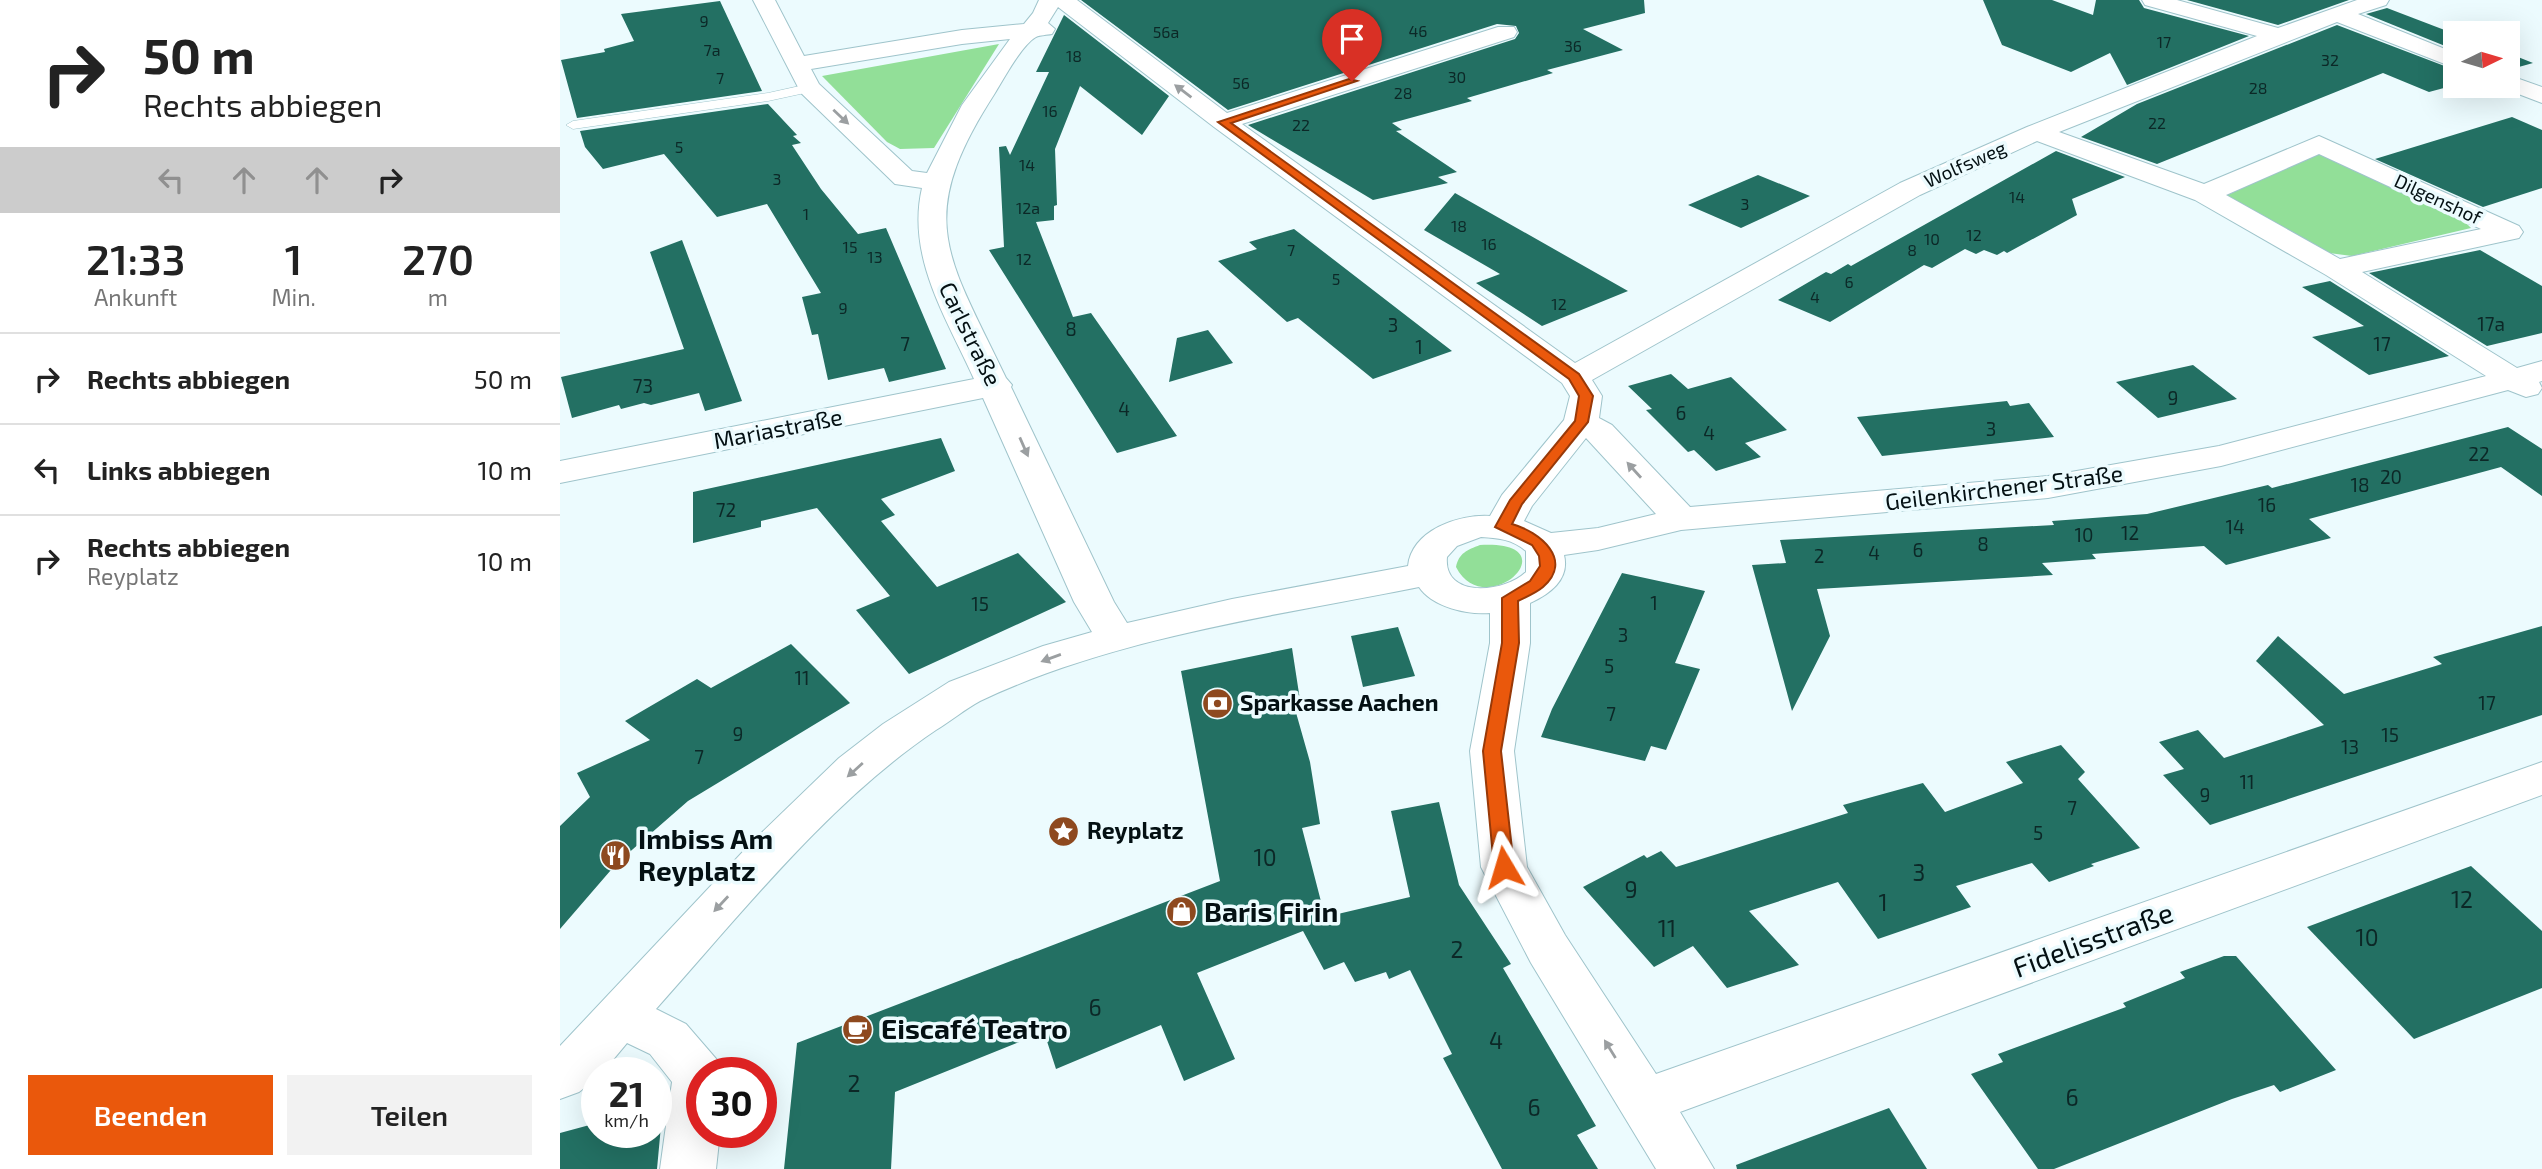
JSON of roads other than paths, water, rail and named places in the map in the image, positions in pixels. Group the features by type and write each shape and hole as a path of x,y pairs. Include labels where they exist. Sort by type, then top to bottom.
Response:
{"street":[{"path":"764,0 809,88 904,178 937,182"},
{"path":"983,34 1015,21 1033,0"},
{"name":"Carlstraße","path":"1050,0 1038,22 1013,49 952,145 937,182 932,207 931,234 938,266 996,385 1094,602 1116,639"},
{"path":"1063,0 1223,122 1574,377 1586,396 1581,422 1515,503 1503,527"},
{"path":"2153,0 2279,35"},
{"name":"Wolfsweg","path":"1574,377 1910,189 2036,132 2279,35 2378,0"},
{"path":"2337,14 2443,56"},
{"path":"797,64 983,34 1051,28 1083,30 1101,34 1120,43"},
{"path":"1223,122 1507,32"},
{"path":"2520,87 2542,96"},
{"path":"2036,132 2205,194 2528,375 2542,396"},
{"name":"Dilgenshof","path":"2205,194 2319,144 2509,232 2336,269"},
{"name":"Geilenkirchener Straße","path":"1542,546 1598,540 1681,519 2048,487 2221,456 2528,375"},
{"name":"Mariastraße","path":"560,472 996,385"},
{"path":"1581,422 1600,432 1681,519"},
{"path":"1478,526 1503,527 1525,534 1542,546 1548,566 1544,576 1525,593 1510,598 1475,601 1453,596 1437,587 1427,574 1426,558 1436,543 1454,532 1478,526"},
{"path":"560,1076 581,1060 619,1015 768,854 855,769 898,734 964,692 1057,656 1116,639 1232,612 1427,574"},
{"path":"1510,598 1510,643 1492,751 1504,867 1548,949 1686,1169"},
{"name":"Fidelisstraße","path":"1643,1102 2542,778"},
{"path":"619,1015 668,1040 699,1077 688,1169"}],"lane":[{"path":"573,125 768,97 809,88"}],"place":[{"name":"Sparkasse Aachen","path":"1217,703"},
{"name":"Reyplatz","path":"1064,831"},
{"name":"Imbiss Am Reyplatz","path":"615,855"},
{"name":"Baris Firin","path":"1181,912"},
{"name":"Eiscafé Teatro","path":"858,1029"}]}
